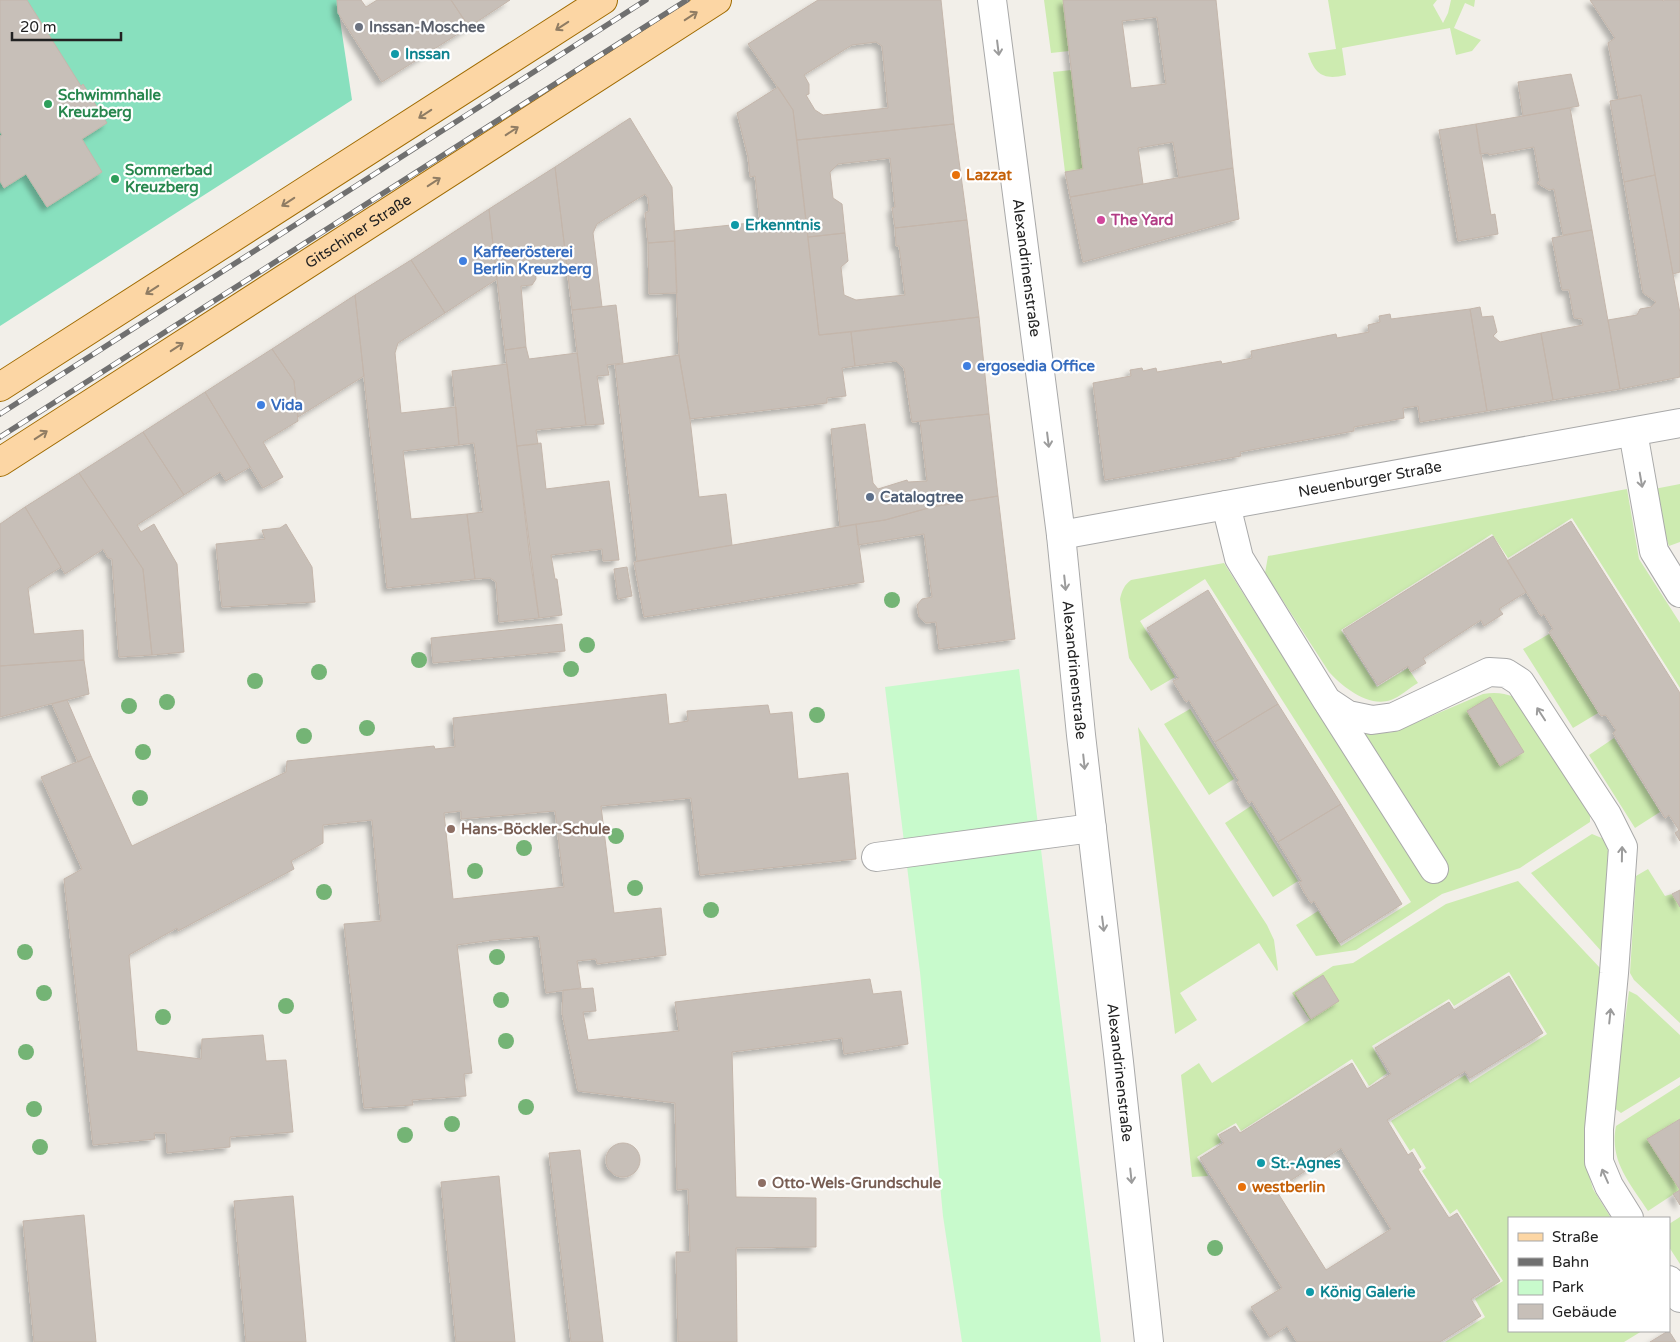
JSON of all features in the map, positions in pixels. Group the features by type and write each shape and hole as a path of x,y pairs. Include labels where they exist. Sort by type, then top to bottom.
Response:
{"main road":[{"path":"0,388 603,0"},
{"name":"Gitschiner Straße","path":"0,462 717,0"}],"street":[{"name":"Alexandrinenstraße","path":"992,0 1061,535 1149,1342"},
{"name":"Neuenburger Straße","path":"1061,535 1680,423"},
{"path":"1633,432 1654,551 1680,593"},
{"path":"1226,505 1239,558 1434,869"},
{"path":"1327,701 1348,715 1372,720 1394,717 1489,672 1506,674 1520,682 1607,815 1622,847 1614,973 1599,1128 1598,1162 1609,1186 1629,1217"},
{"path":"876,857 1092,828"},
{"path":"1670,1282 1680,1298"}],"green space":[{"name":"Sommerbad Kreuzberg","path":"0,0 337,0 352,100 0,326"},
{"path":"1044,0 1063,0 1069,51 1051,53"},
{"path":"1328,0 1437,0 1433,5 1443,23 1451,0 1475,0 1474,7 1465,3 1454,28 1481,40 1472,51 1456,55 1450,28 1342,48 1346,75 1327,76 1314,67 1308,53 1336,49"},
{"path":"1072,70 1083,169 1065,172 1053,72"},
{"path":"1680,484 1680,542 1669,546 1649,490"},
{"path":"1627,489 1639,559 1680,623 1680,688 1572,518 1508,558 1492,534 1341,630 1377,687 1408,668 1418,683 1394,699 1382,702 1373,701 1356,694 1329,672 1265,573 1268,556"},
{"path":"1224,563 1314,706 1352,731 1366,734 1394,732 1483,694 1499,693 1514,697 1590,814 1590,822 1520,868 1442,894 1356,950 1316,956 1296,925 1318,911 1341,946 1411,902 1205,579 1140,621 1175,677 1151,691 1129,658 1120,599 1124,588 1131,580"},
{"path":"1549,634 1598,713 1573,728 1523,649"},
{"path":"1019,669 1101,1342 962,1342 943,1216 920,972 885,687"},
{"path":"1190,709 1234,779 1209,795 1164,724"},
{"path":"1138,727 1267,925 1274,940 1278,970 1259,943 1180,993 1197,1020 1175,1034"},
{"path":"1614,738 1660,812 1635,828 1589,755"},
{"path":"1251,806 1298,881 1273,897 1225,823"},
{"path":"1592,834 1604,839 1608,851 1602,952 1531,873"},
{"path":"1648,869 1665,896 1672,894 1680,907 1680,1023 1634,980 1630,973 1636,876"},
{"path":"1518,881 1601,969 1604,981 1585,1138 1586,1165 1593,1189 1610,1217 1508,1217 1508,1332 1640,1332 1624,1342 1445,1342 1485,1317 1475,1299 1503,1281 1457,1209 1450,1214 1422,1171 1426,1168 1414,1148 1410,1151 1391,1121 1465,1075 1470,1083 1547,1034 1509,972 1454,1006 1449,999 1372,1046 1387,1073 1369,1086 1352,1059 1241,1131 1236,1123 1217,1134 1221,1142 1197,1157 1208,1176 1192,1177 1181,1075 1199,1063 1212,1083 1310,1020 1292,993 1333,966 1353,963 1446,904"},
{"path":"1629,991 1637,995 1680,1035 1680,1077 1621,1113 1613,1107"},
{"path":"1680,1085 1680,1119 1647,1139 1680,1190 1648,1211 1628,1181 1618,1161 1615,1139 1616,1126"},
{"path":"1680,1217 1680,1264 1670,1249 1670,1223"}],"building":[{"name":"Schwimmhalle Kreuzberg","path":"0,0 27,0 81,86 83,84 107,123 82,139 102,172 47,207 26,174 4,188 0,181 0,136 2,135 0,131"},
{"name":"Inssan","path":"337,0 361,0 366,7 377,0 451,0 469,27 382,82 338,13"},
{"path":"451,0 510,0 469,27"},
{"path":"818,0 941,0 954,124 797,140 793,110 748,44","holes":["876,42 882,46 888,108 823,115 815,110 806,95 809,94 809,84 804,75 852,45"]},
{"path":"1063,0 1216,0 1233,168 1179,178 1173,142 1138,148 1143,184 1070,197 1065,172 1083,169","holes":["1157,17 1166,84 1131,88 1122,21"]},
{"path":"1590,0 1680,0 1680,272 1673,274 1641,95 1619,99 1608,43 1615,38"},
{"path":"1571,74 1579,106 1523,116 1518,82"},
{"path":"778,87 793,110 819,335 851,332 855,366 842,368 846,396 827,398 827,403 690,419 679,355 674,231 760,222 755,176 750,177 748,157 737,113"},
{"path":"1641,95 1655,175 1624,182 1610,101"},
{"path":"1570,108 1592,230 1563,235 1554,189 1549,190 1537,183 1540,181 1534,147 1489,155 1488,153 1480,154 1476,124"},
{"path":"630,118 672,187 675,241 648,243 645,213 649,211 648,198 645,194 597,224 593,233 602,307 572,310 555,167"},
{"path":"954,124 967,220 895,228 892,208 895,207 890,158 838,164 830,172 833,198 842,204 845,233 808,237 797,140"},
{"path":"1476,124 1491,215 1495,214 1498,234 1458,241 1439,130"},
{"path":"555,167 567,266 535,268 536,279 532,285 521,286 526,347 505,350 489,209"},
{"path":"1233,168 1239,219 1083,262 1070,197"},
{"path":"1655,175 1680,313 1680,377 1620,389 1608,320 1637,315 1640,309 1651,307 1656,302 1643,293 1624,182"},
{"path":"489,209 497,279 445,313 411,260"},
{"path":"967,220 979,317 819,335 808,237 845,233 848,261 841,267 844,295 856,300 905,295 899,246 896,246 895,228"},
{"path":"1592,230 1620,389 1553,400 1541,333 1583,325 1582,319 1574,318 1569,290 1562,290 1552,238"},
{"path":"675,241 677,293 649,294 648,243"},
{"path":"411,260 445,313 398,343 395,353 401,413 456,407 459,445 403,451 411,519 467,514 475,579 387,588 355,295"},
{"path":"355,295 364,376 298,417 294,381 272,349"},
{"path":"616,305 623,363 607,365 609,375 597,376 604,424 586,425 572,310"},
{"path":"1480,307 1482,317 1493,316 1497,332 1493,336 1500,342 1541,333 1553,400 1487,411 1470,309"},
{"path":"1470,309 1487,411 1420,422 1418,406 1403,408 1404,418 1354,427 1354,431 1240,452 1241,456 1105,480 1093,383 1131,376 1130,370 1142,368 1143,371 1156,368 1157,372 1221,361 1222,364 1252,358 1251,351 1336,334 1337,338 1369,332 1368,325 1380,322 1379,316 1390,314 1391,319"},
{"path":"979,317 989,414 912,422 904,368 896,361 855,366 851,332"},
{"path":"526,347 529,359 577,353 586,425 536,430 538,444 517,446 505,350"},
{"path":"272,349 294,381 298,421 263,442 283,477 263,488 205,392"},
{"path":"679,355 690,419 699,497 726,494 732,545 637,561 615,365"},
{"path":"507,364 530,559 539,618 499,622 496,582 490,578 475,579 467,514 483,512 474,443 459,445 452,371"},
{"path":"205,392 250,467 226,481 220,472 184,495 143,432"},
{"path":"989,414 998,496 932,507 885,520 840,527 831,429 865,424 873,483 878,489 907,480 908,482 927,481 920,421"},
{"path":"143,432 184,495 137,525 141,532 154,524 177,564 184,652 152,655 143,569 79,473"},
{"path":"541,443 546,489 609,481 619,560 603,561 602,549 551,555 555,579 557,579 562,615 539,618 517,446"},
{"path":"79,473 143,569 152,655 119,657 112,559 108,558 103,549 65,574 25,507"},
{"path":"998,496 1015,639 939,649 936,622 926,623 919,617 917,605 922,599 932,597 924,534 858,545 856,524 885,520 932,507"},
{"path":"25,507 61,567 28,588 34,634 83,630 84,660 0,666 0,524"},
{"path":"1571,521 1680,693 1680,841 1675,833 1679,830 1669,815 1665,818 1613,733 1616,730 1606,715 1601,716 1549,632 1553,629 1544,614 1541,616 1507,561"},
{"path":"286,524 312,567 315,602 222,607 216,544 265,539 262,530 280,528"},
{"path":"856,524 864,582 644,617 634,562"},
{"path":"1493,536 1526,592 1499,609 1503,614 1484,626 1481,620 1423,658 1426,663 1411,672 1408,666 1378,685 1343,630"},
{"path":"627,567 632,596 618,599 614,569"},
{"path":"1208,590 1278,704 1215,742 1189,700 1186,702 1173,681 1179,678 1147,628"},
{"path":"562,624 565,651 433,663 431,638"},
{"path":"84,660 89,694 0,717 0,666"},
{"path":"666,694 669,724 688,721 687,711 768,705 770,714 792,712 798,779 848,773 856,859 700,875 691,798 601,806 614,913 661,908 666,955 597,964 596,959 577,961 581,988 546,993 539,936 457,945 472,1073 464,1074 466,1096 412,1100 413,1105 364,1108 344,924 381,921 372,820 323,825 323,843 291,861 294,869 178,931 177,928 129,955 137,1051 201,1059 202,1039 263,1035 266,1061 286,1060 293,1132 230,1137 230,1147 167,1153 166,1133 154,1133 155,1139 93,1145 64,879 82,869 41,777 91,756 132,846 286,772 287,761 434,746 435,749 455,747 453,718","holes":["461,811 461,819 555,811 564,887 453,899 444,813"]},
{"path":"1490,697 1524,752 1500,766 1467,711"},
{"path":"67,700 91,756 78,762 52,704"},
{"path":"1278,704 1341,804 1278,842 1252,801 1249,803 1237,782 1239,780 1215,742"},
{"path":"1341,804 1402,904 1340,943 1314,901 1311,903 1304,892 1299,882 1302,881 1278,842"},
{"path":"1680,890 1680,907 1672,894"},
{"path":"1323,975 1339,1001 1311,1019 1295,993"},
{"name":"St.-Agnes","path":"1509,976 1543,1033 1470,1078 1465,1071 1387,1120 1408,1155 1412,1152 1421,1167 1418,1169 1419,1171 1449,1218 1457,1213 1500,1281 1471,1299 1481,1316 1440,1342 1297,1342 1287,1326 1270,1337 1251,1307 1282,1288 1200,1158 1224,1143 1219,1135 1235,1126 1240,1133 1352,1063 1367,1089 1391,1074 1375,1048 1449,1002 1454,1010","holes":["1341,1148 1391,1229 1326,1270 1276,1190"]},
{"path":"870,979 873,994 901,991 908,1044 844,1054 842,1038 732,1052 736,1197 816,1198 816,1247 736,1248 737,1342 678,1342 676,1252 690,1252 688,1189 677,1190 675,1103 578,1091 562,1013 563,990 593,988 596,1011 583,1012 588,1040 679,1031 675,1002"},
{"path":"1680,1119 1680,1190 1647,1139"},
{"path":"623,1143 630,1144 635,1148 639,1153 639,1167 635,1172 630,1176 623,1177 616,1176 611,1172 607,1167 606,1160 607,1153 611,1148 616,1144"},
{"path":"580,1150 603,1342 571,1342 549,1153"},
{"path":"499,1176 515,1342 456,1342 441,1182"},
{"path":"1680,1190 1680,1205 1673,1194"},
{"path":"293,1196 306,1342 246,1342 234,1201"},
{"path":"84,1215 96,1342 34,1342 23,1221"},
{"path":"1670,1332 1676,1342 1650,1342"}],"railway":[{"path":"0,414 646,0"},
{"path":"0,437 687,0"}],"place":[{"name":"Inssan-Moschee","path":"359,27"},
{"name":"Inssan","path":"395,54"},
{"name":"Schwimmhalle Kreuzberg","path":"48,104"},
{"name":"Lazzat","path":"956,175"},
{"name":"Sommerbad Kreuzberg","path":"115,179"},
{"name":"The Yard","path":"1101,220"},
{"name":"Erkenntnis","path":"735,225"},
{"name":"Kaffeerösterei Berlin Kreuzberg","path":"463,261"},
{"name":"ergosedia Office","path":"967,366"},
{"name":"Vida","path":"261,405"},
{"name":"Catalogtree","path":"870,497"},
{"name":"Hans-Böckler-Schule","path":"451,829"},
{"name":"St.-Agnes","path":"1261,1163"},
{"name":"Otto-Wels-Grundschule","path":"762,1183"},
{"name":"westberlin","path":"1242,1187"},
{"name":"König Galerie","path":"1310,1292"}]}
